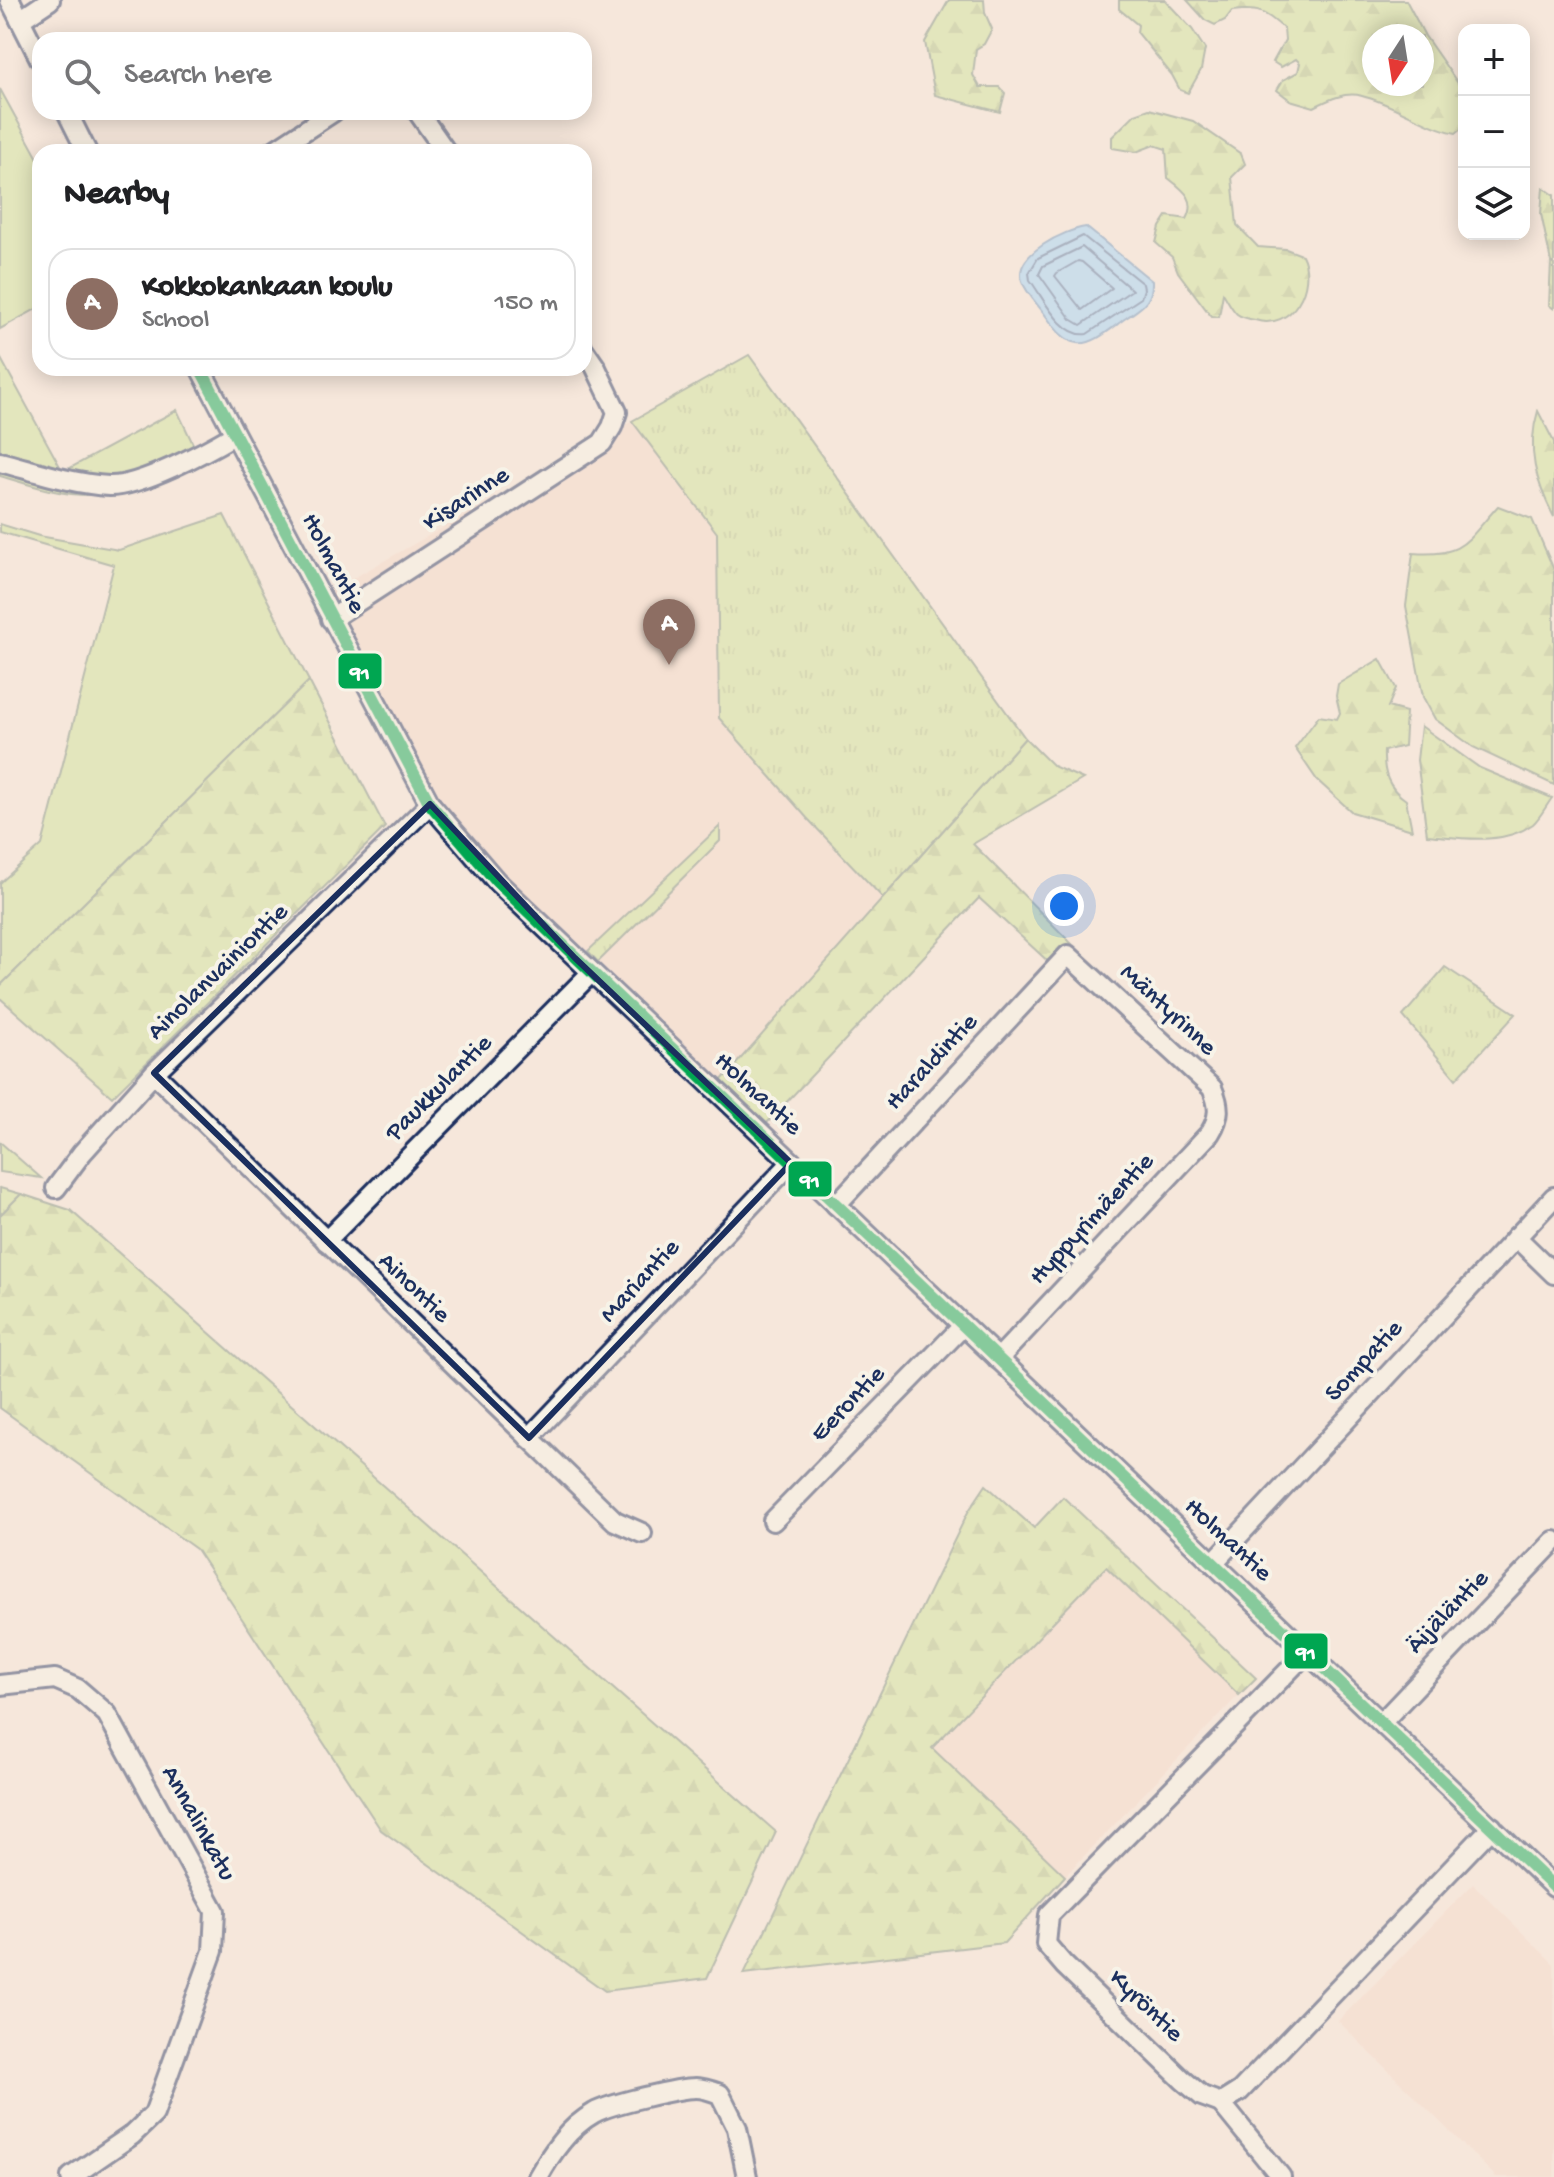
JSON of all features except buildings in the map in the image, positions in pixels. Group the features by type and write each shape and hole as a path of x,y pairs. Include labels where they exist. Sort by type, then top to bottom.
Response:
{"street":[{"path":"10,0 32,43"},
{"path":"20,20 50,0"},
{"path":"71,120 83,144"},
{"path":"284,144 321,120"},
{"path":"424,120 440,144"},
{"name":"Kisarinne","path":"331,619 602,443 617,412 592,362"},
{"name":"Holmantie","path":"204,376 430,804 497,882 1554,1887"},
{"path":"0,462 56,477 111,486 143,478 206,451 234,435"},
{"name":"Ainolanvainiontie","path":"56,1188 82,1153 154,1073 430,804"},
{"name":"Mäntyrinne","path":"1068,955 1212,1088 1219,1111"},
{"name":"Haraldintie","path":"836,1205 1068,955"},
{"name":"Paukkulantie","path":"326,1241 591,973"},
{"name":"Ainontie","path":"154,1073 615,1521 642,1533"},
{"name":"Hyppyrimäentie","path":"998,1359 1210,1133 1219,1111"},
{"name":"Mariantie","path":"529,1438 791,1163"},
{"name":"Sompatie","path":"1213,1563 1554,1197"},
{"path":"1516,1237 1554,1274"},
{"name":"Eerontie","path":"773,1521 963,1326"},
{"name":"Äijäläntie","path":"1382,1722 1554,1541"},
{"name":"Kyröntie","path":"1221,2103 1202,2096 1183,2080 1064,1965 1046,1944 1049,1915 1307,1652"},
{"name":"Annalinkatu","path":"0,1685 55,1679 78,1689 107,1714 215,1911 213,1951 154,2114 132,2135 71,2177"},
{"path":"1281,2177 1221,2103 1240,2091 1492,1827"},
{"path":"538,2177 550,2155 572,2130 596,2112 678,2089 699,2088 720,2094 737,2128 747,2177"}],"highlighted area":[{"path":"430,804 575,958 791,1163 529,1438 154,1073"}],"shaded area":[{"path":"749,355 1025,738 720,1082 505,876 436,801 327,593"},
{"path":"1106,1567 1239,1695 1065,1876 932,1748"},
{"path":"1473,1884 1554,1964 1554,2177 1496,2177 1338,2021"}],"green space":[{"path":"949,0 984,0 985,13 992,29 984,44 976,49 973,75 980,87 999,87 1005,93 1000,112 935,95 925,42"},
{"path":"1119,0 1165,0 1192,29 1205,49 1201,70 1188,93 1180,90 1172,75 1137,32 1138,25 1119,9"},
{"path":"1187,0 1406,0 1419,24 1362,24 1362,96 1434,96 1434,49 1458,83 1458,132 1444,130 1386,104 1356,95 1337,97 1314,107 1290,100 1277,90 1283,80 1298,72 1300,63 1296,59 1281,67 1273,62 1285,40 1284,29 1272,18 1248,10 1232,11 1225,20 1215,25 1205,20"},
{"path":"0,89 32,147 32,311 0,329"},
{"path":"1149,109 1193,121 1241,154 1245,164 1232,177 1237,225 1258,247 1286,249 1302,255 1306,267 1303,292 1290,313 1268,322 1245,318 1235,312 1223,293 1219,317 1211,316 1178,272 1172,257 1156,243 1167,216 1187,219 1190,200 1168,178 1166,149 1154,145 1136,152 1112,148 1112,137 1135,114"},
{"path":"1543,187 1554,195 1554,309 1549,305 1551,262 1541,214"},
{"path":"749,355 1025,738 883,898 719,718 717,533 632,421"},
{"path":"0,357 63,472 177,410 202,463 134,488 93,495 57,492 0,476"},
{"path":"1538,411 1554,442 1554,517 1535,466 1533,439"},
{"path":"1498,506 1532,519 1554,570 1554,785 1473,747 1435,719 1423,697 1406,606 1413,553 1430,554 1454,549 1463,544"},
{"path":"224,515 309,681 0,986 0,883 42,845 114,565 0,532 0,524 39,536 119,550"},
{"path":"1380,659 1396,688 1388,707 1406,712 1404,746 1384,751 1384,759 1391,785 1406,800 1412,830 1352,812 1317,780 1295,748 1319,716 1337,719 1340,713 1336,696 1338,684"},
{"path":"309,681 385,827 112,1097 0,998 0,986"},
{"path":"1421,726 1480,768 1552,798 1533,824 1509,835 1468,839 1427,835 1417,760"},
{"path":"1025,738 1053,766 1083,779 973,844 1072,944 1052,965 979,898 765,1125 720,1082"},
{"path":"720,826 720,841 598,962 588,951"},
{"path":"1445,967 1516,1014 1456,1079 1403,1016"},
{"path":"0,1142 41,1178 0,1172"},
{"path":"0,1188 21,1194 0,1215"},
{"path":"21,1194 70,1210 776,1832 707,1978 605,1991 381,1830 196,1549 0,1408 0,1215"},
{"path":"986,1485 1034,1528 1063,1497 1256,1678 1239,1695 1106,1567 932,1748 1065,1876 1004,1943 744,1974 968,1512"}],"water":[{"path":"1086,227 1152,281 1152,288 1148,299 1137,311 1097,339 1078,343 1063,336 1052,325 1026,290 1021,271 1025,262 1043,245"}],"transit line":[{"name":"91","path":"204,376 430,804 497,882 1554,1887"}],"place":[{"name":"Kokkokankaan koulu","path":"669,665"}]}
